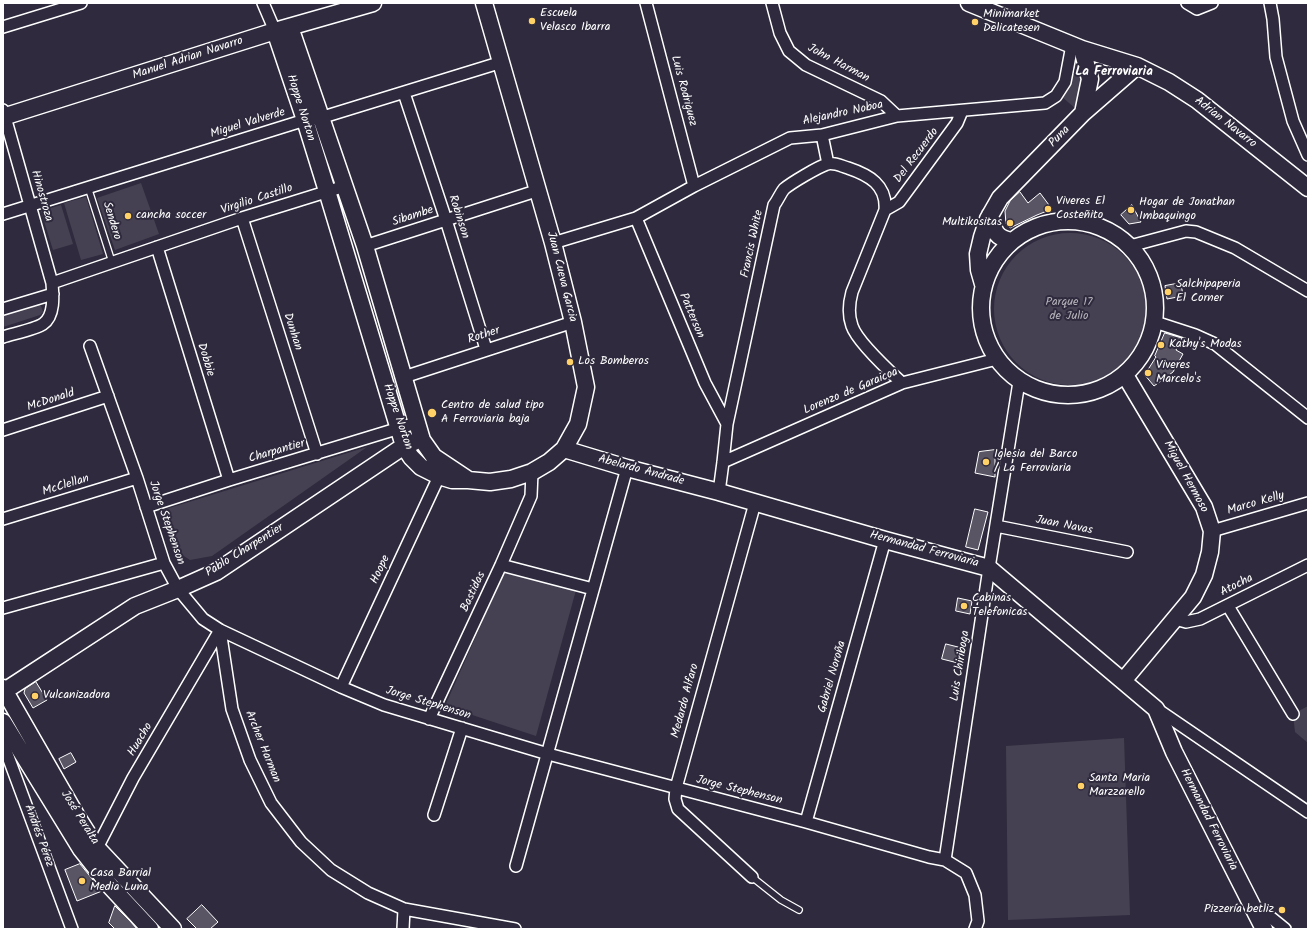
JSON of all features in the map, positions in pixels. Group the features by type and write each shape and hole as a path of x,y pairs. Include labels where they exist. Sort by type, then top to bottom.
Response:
{"street":[{"path":"3,27 80,3"},
{"name":"Hoppe Norton","path":"264,3 312,119 345,186 404,377 416,423 422,440 441,470"},
{"name":"Manuel Adrian Navarro","path":"4,115 290,26 373,3"},
{"name":"Juan Cueva Garcia","path":"468,480 490,482 511,479 532,472 549,462 564,449 578,424 586,387 573,322 539,190 484,3"},
{"name":"Luis Rodriguez","path":"646,3 694,186"},
{"name":"John Harman","path":"772,3 780,33 789,51 806,65 881,101 897,116"},
{"path":"969,3 1077,47 1137,66"},
{"path":"1187,3 1197,9 1212,3"},
{"path":"1270,3 1273,19 1276,57 1293,121 1308,155"},
{"name":"Hoppe Norton","path":"290,26 327,191 404,446 411,457 421,467 441,470 468,480"},
{"path":"1077,47 1090,79 1083,113"},
{"name":"Alejandro Noboa","path":"553,243 636,218 694,186 790,138 822,135 897,116 1045,103 1056,96 1065,82 1077,47"},
{"name":"Miguel Valverde","path":"3,214 502,62"},
{"name":"Puna","path":"983,284 978,254 990,215 1000,198 1083,113 1137,66"},
{"name":"Adrian Navarro","path":"1137,66 1169,82 1197,100 1308,186"},
{"name":"Robinson","path":"404,93 446,220 486,349"},
{"name":"Del Recuerdo","path":"885,210 899,202 957,123 962,110"},
{"name":"Hinostroza","path":"4,115 52,288"},
{"path":"822,135 828,164 836,164 865,175 877,184 884,194 886,201 885,210 852,292 849,303 850,315 852,327 860,338 878,360 902,383"},
{"name":"Francis White","path":"719,492 727,424 774,205 784,189 798,179 828,164"},
{"name":"Virgilio Castillo","path":"3,310 112,262 242,218 345,186"},
{"name":"Sibambe","path":"364,246 539,190"},
{"path":"990,215 993,229 997,235 1004,240 1012,242"},
{"name":"Dunhan","path":"242,218 317,454"},
{"name":"Patterson","path":"636,218 705,383 727,424"},
{"path":"1055,221 1082,221 1108,230 1130,246 1145,265 1153,288 1155,322 1151,336 1140,357 1125,375 1092,393 1054,396 1019,382 993,360 982,324 981,294 983,284 993,263 1007,245 1030,229 1055,221"},
{"path":"1130,246 1186,231 1196,232 1235,248 1308,291"},
{"name":"Dobbie","path":"157,247 229,480"},
{"path":"3,337 42,325 48,320 51,312 52,288"},
{"name":"Rother","path":"404,377 486,349 573,322"},
{"path":"1155,322 1195,335 1215,344 1308,418"},
{"name":"Jorge Stephenson","path":"90,346 137,478 164,563 178,589 203,619 220,630 341,687 384,705 548,754 806,822 929,857 945,860"},
{"name":"Lorenzo de Garaicoa","path":"723,462 902,383 993,360"},
{"name":"Miguel Hermoso","path":"1123,681 1193,597 1204,575 1210,552 1212,531 1204,507 1125,375"},
{"name":"Luis Chiriboga","path":"945,860 1019,382"},
{"name":"McDonald","path":"3,430 108,396"},
{"name":"Charpantier","path":"146,507 416,423"},
{"name":"Pablo Charpentier","path":"3,690 135,606 216,572 404,446 422,440"},
{"name":"Abelardo Andrade","path":"564,449 627,468 719,492"},
{"path":"516,866 627,468"},
{"name":"Hoope","path":"341,687 441,470"},
{"name":"Bastidas","path":"429,719 501,565 531,496 532,472"},
{"name":"McClellan","path":"3,519 137,478"},
{"name":"Hermandad Ferroviaria","path":"719,492 885,540 989,568 1156,709 1308,812"},
{"name":"Medardo Alfaro","path":"752,877 678,809 675,799 676,788 755,503"},
{"name":"Marco Kelly","path":"1212,531 1308,503"},
{"name":"Juan Navas","path":"996,526 1127,552"},
{"name":"Gabriel Noroña","path":"806,822 885,540"},
{"path":"4,605 164,563"},
{"path":"501,565 593,589"},
{"name":"Atocha","path":"1175,619 1186,622 1200,619 1308,565"},
{"path":"1228,606 1293,714"},
{"name":"Huacho","path":"95,867 97,848 133,778 220,630"},
{"name":"Archer Harman","path":"220,630 232,708 250,760 271,803 301,842 330,870 368,892 404,909 514,929"},
{"name":"José Peralta","path":"3,690 97,848 173,929"},
{"name":"Hermandad Ferroviaria","path":"1156,709 1174,752 1264,929"},
{"name":"José Peralta","path":"3,722 81,849 111,887 150,929"},
{"path":"434,815 462,728"},
{"name":"Andrés Pérez","path":"3,743 72,929"},
{"path":"945,860 966,873 975,895 978,921 975,929"},
{"path":"403,929 404,909"},
{"path":"1257,914 1269,916 1285,929"}],"lane":[{"name":"Sendero","path":"88,187 112,262"},
{"path":"752,877 781,900 799,910"}],"green space":[{"path":"1074,50 1085,79 1076,109 1061,96"},
{"name":"cancha soccer","path":"141,183 159,234 115,250 97,198"},
{"path":"86,197 103,254 81,260 64,203"},
{"path":"61,205 73,244 53,250 41,211"},
{"name":"Parque 17 de Julio","path":"1063,233 1077,233 1092,236 1106,242 1124,255 1137,273 1143,287 1146,309 1143,331 1137,345 1124,363 1106,376 1092,382 1077,385 1063,385 1048,382 1034,376 1022,368 1011,357 1003,345 997,331 994,316 994,302 997,287 1003,273 1011,261 1022,250 1034,242 1048,236"},
{"path":"38,302 43,312 40,315 3,327 3,313"},
{"path":"367,447 212,556 190,560 173,549 163,510"},
{"path":"504,573 576,590 536,736 445,706"},
{"path":"1308,706 1308,743 1295,732 1293,714"},
{"path":"1124,738 1130,915 1008,920 1006,746"}],"building":[{"path":"1020,192 1028,203 1040,193 1052,209 1010,228 1006,224 1005,211 1010,201"},
{"name":"Hogar de Jonathan Imbaquingo","path":"1132,205 1141,222 1129,224 1121,215"},
{"path":"1181,283 1183,296 1167,299 1165,286"},
{"path":"1165,333 1182,338 1176,350 1183,354 1173,372 1154,386 1144,374 1156,357 1155,356"},
{"name":"Iglesia del Barco / La Ferroviaria","path":"995,450 995,477 975,473 979,452"},
{"path":"975,509 988,512 978,550 966,547"},
{"name":"Cabinas Telefonicas","path":"958,598 972,601 970,614 956,611"},
{"path":"946,644 966,649 962,664 942,659"},
{"name":"Vulcanizadora","path":"36,682 47,700 33,708 24,693 25,689"},
{"path":"71,753 76,762 64,769 59,759"},
{"name":"Casa Barrial Media Luna","path":"80,864 102,891 77,901 65,870"},
{"path":"202,905 218,922 210,929 197,929 187,919"},
{"path":"115,906 137,929 115,929 109,923"}],"place":[{"name":"Escuela Velasco Ibarra","path":"532,21"},
{"name":"Minimarket Delicatesen","path":"975,22"},
{"name":"Viveres El Costeñito","path":"1048,209"},
{"name":"Hogar de Jonathan Imbaquingo","path":"1131,210"},
{"name":"cancha soccer","path":"128,216"},
{"name":"Multikositas","path":"1010,223"},
{"name":"Salchipaperia El Corner","path":"1168,292"},
{"name":"Kathy's Modas","path":"1161,345"},
{"name":"Los Bomberos","path":"570,362"},
{"name":"Viveres Marcelo's","path":"1148,373"},
{"name":"Centro de salud tipo A Ferroviaria baja","path":"432,413"},
{"name":"Iglesia del Barco / La Ferroviaria","path":"986,462"},
{"name":"Cabinas Telefonicas","path":"964,606"},
{"name":"Vulcanizadora","path":"35,696"},
{"name":"Santa Maria Marzzarello","path":"1081,786"},
{"name":"Casa Barrial Media Luna","path":"82,881"},
{"name":"Pizzería betliz","path":"1282,910"}],"district":[{"name":"La Ferroviaria","path":"1114,73"}]}
